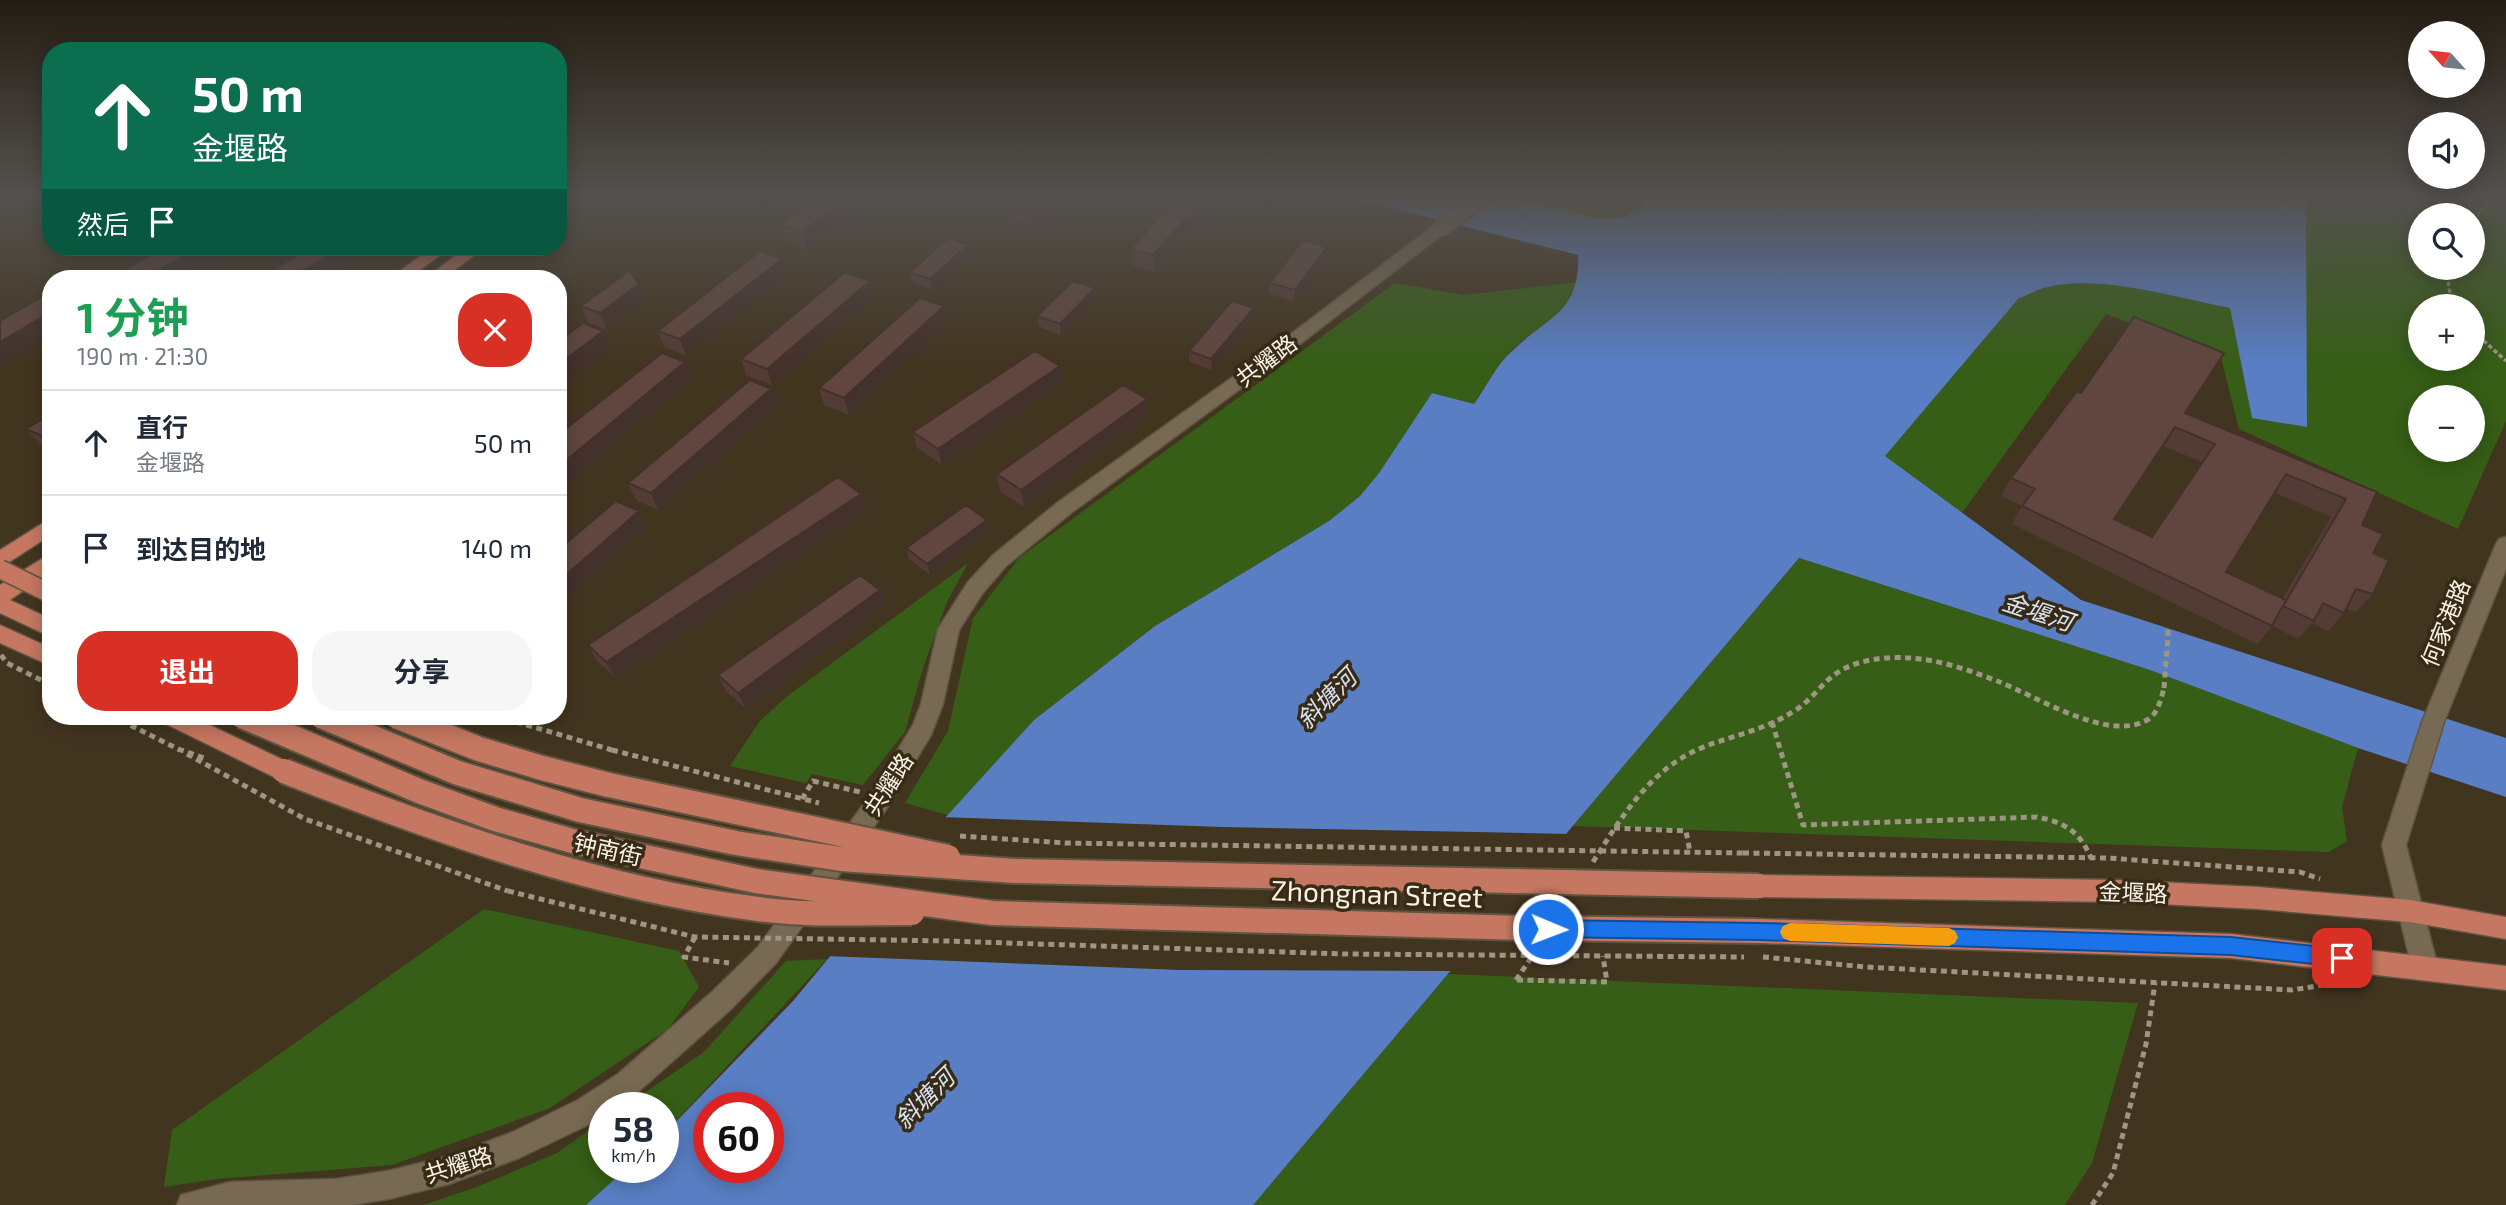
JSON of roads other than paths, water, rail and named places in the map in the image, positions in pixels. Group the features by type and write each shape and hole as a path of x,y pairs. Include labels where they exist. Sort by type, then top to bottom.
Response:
{"main road":[{"path":"410,270 430,256"},
{"path":"445,270 465,256"},
{"path":"0,560 42,531"},
{"path":"0,536 42,555"},
{"path":"0,596 42,566"},
{"path":"0,569 42,590"},
{"path":"0,604 42,625"},
{"path":"0,633 42,654"},
{"path":"189,725 284,771 404,819 540,863 645,889 760,909 992,913"},
{"name":"钟南街","path":"263,725 419,791 495,818 576,842 757,881 992,913"},
{"name":"钟南街","path":"341,725 398,750 478,779 663,828 778,849 893,864 1015,871"},
{"path":"420,725 479,748 556,771 1015,871"},
{"name":"Zhongnan Street","path":"1015,871 1759,886"},
{"name":"金堰路","path":"1759,886 2118,891 2258,898 2410,911 2506,928"},
{"name":"Zhongnan Street","path":"992,913 1522,929 1759,931 2231,946 2425,968"},
{"path":"2425,968 2506,978"}],"street":[{"name":"共耀路","path":"191,1205 230,1196 324,1194 388,1185 449,1170 519,1144 588,1110 628,1083 767,955 882,797 923,727 932,704 949,629 975,588 999,561 1064,508 1264,363 1410,251"},
{"name":"何家港路","path":"2425,968 2393,845 2433,722 2506,544"}],"water":[{"path":"1563,251 2306,251 2307,427 2252,418 2230,308 2114,285 2068,284 2044,288 2018,299 1885,456 2081,600 2506,738 2506,797 2358,748 2150,670 1799,558 1253,1205 586,1205 610,1183 679,1183 679,1119 693,1104 693,1183 784,1183 784,1092 705,1092 793,1001 944,819 1034,720 1155,626 1329,521 1360,496 1379,473 1432,393 1474,404 1506,357 1559,312 1573,290 1578,255"}],"water label":[{"name":"金堰河","path":"2038,611"},
{"name":"斜塘河","path":"1326,698"},
{"name":"斜塘河","path":"924,1098"}]}
